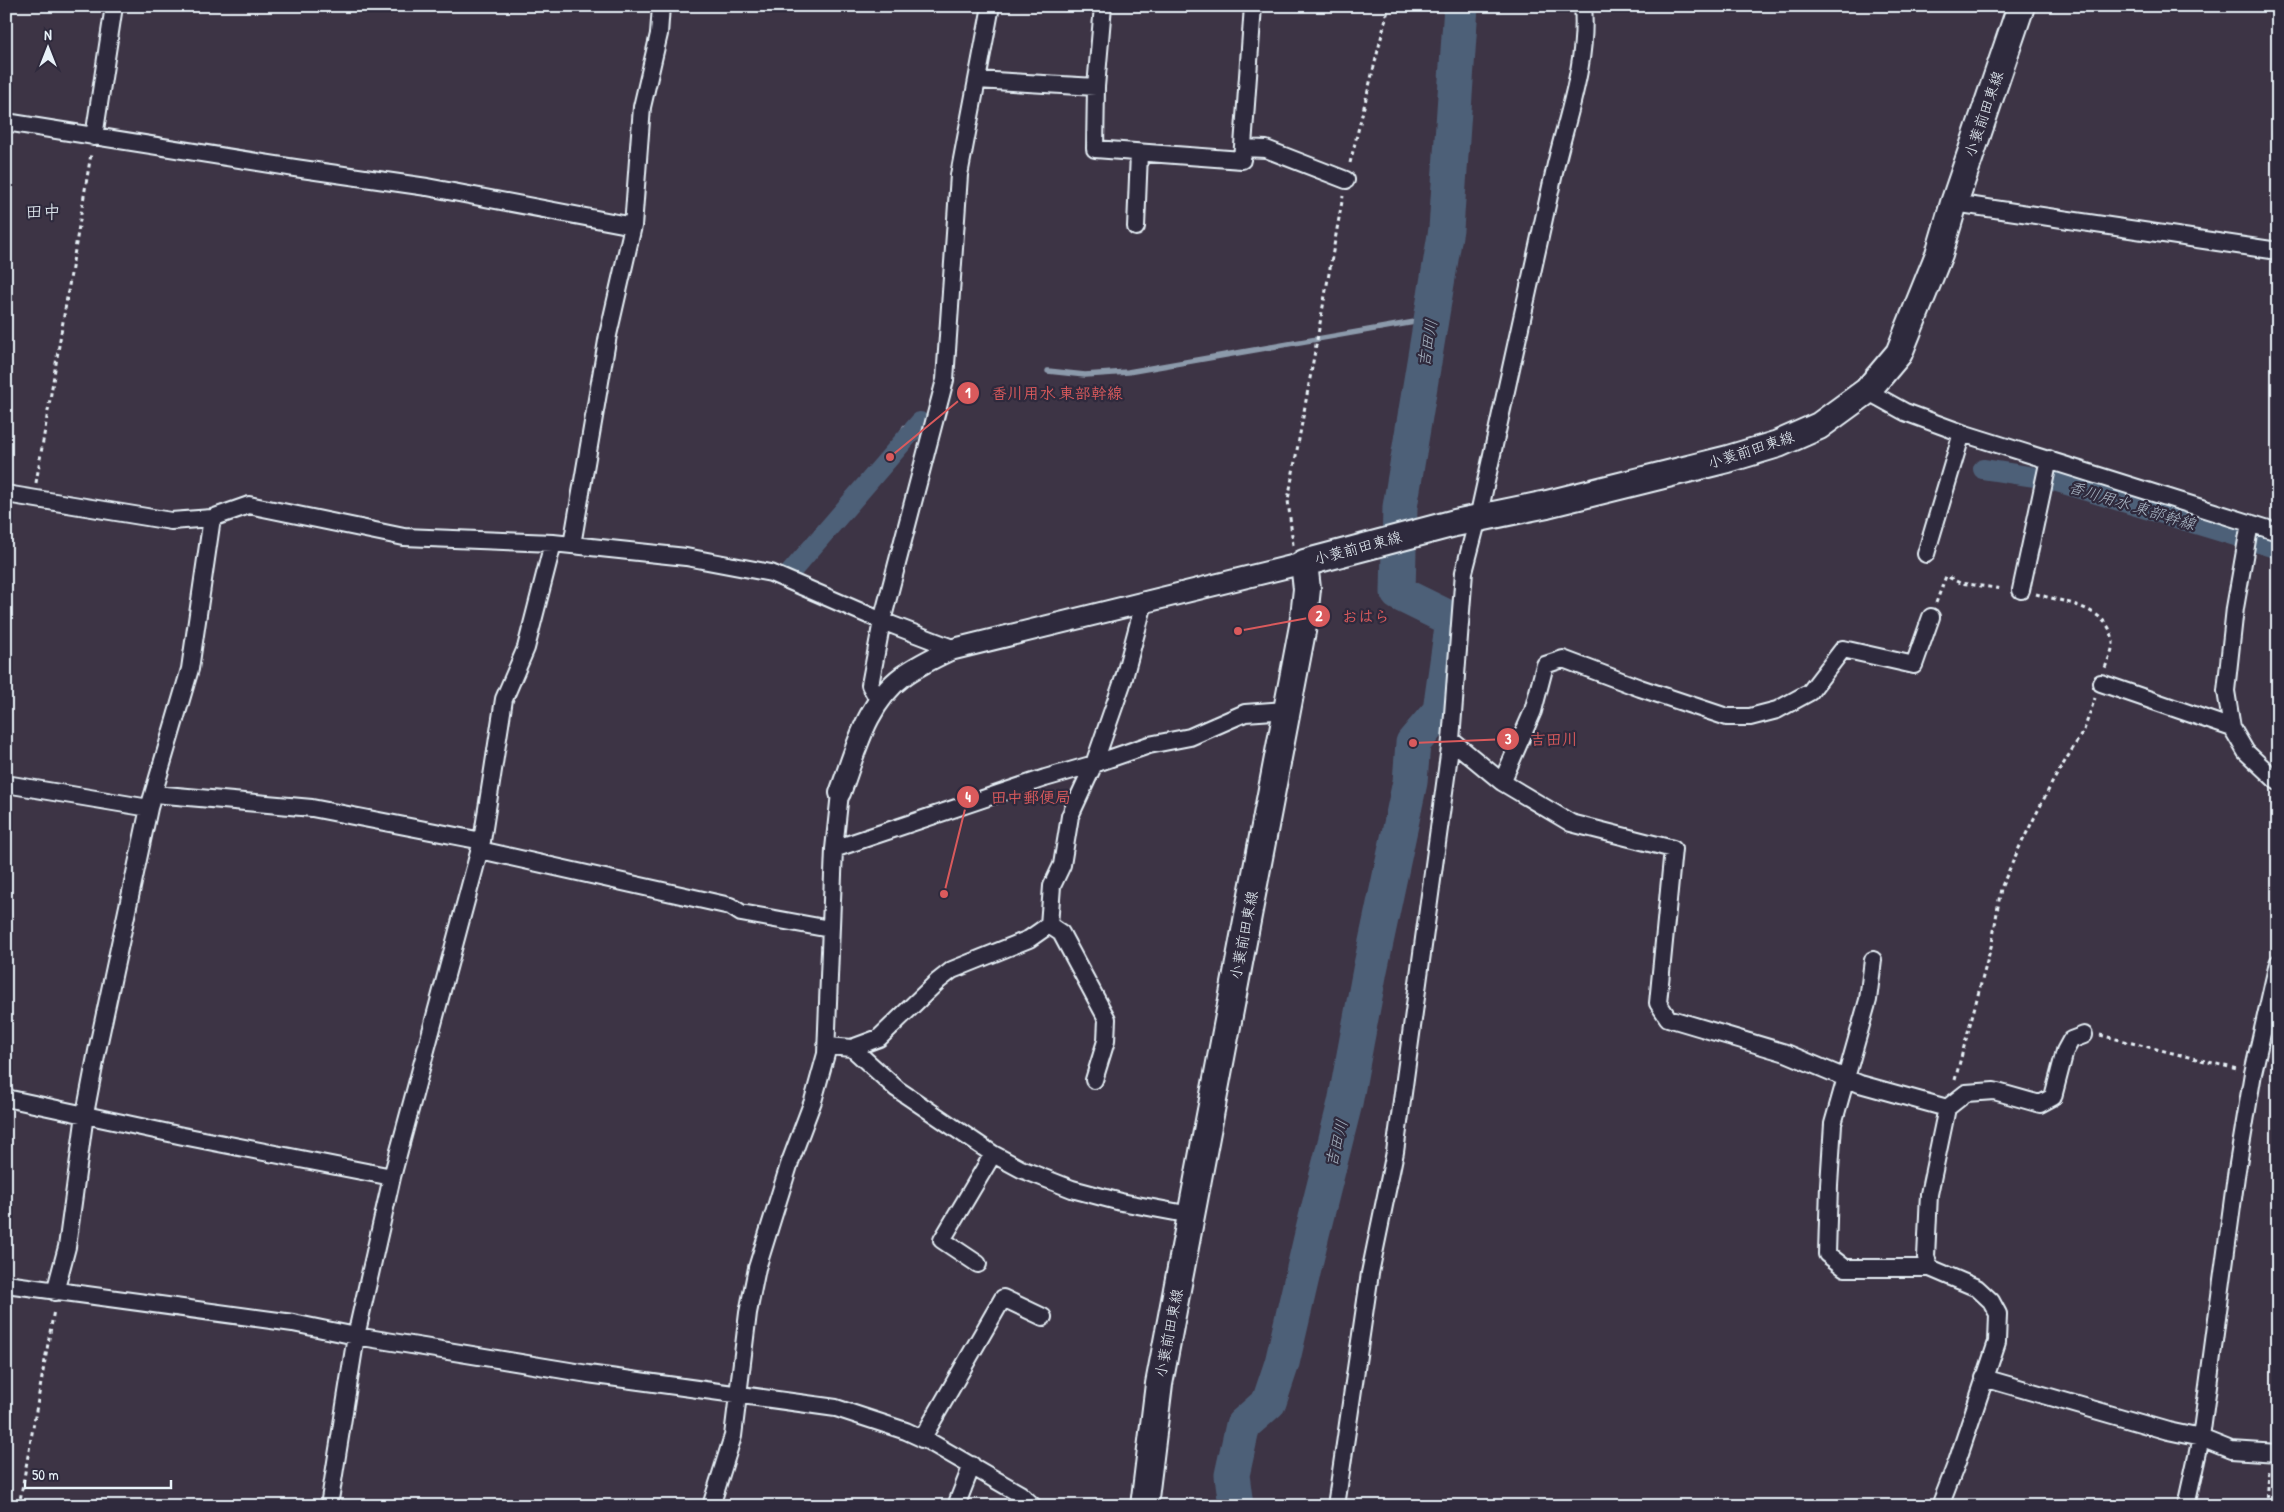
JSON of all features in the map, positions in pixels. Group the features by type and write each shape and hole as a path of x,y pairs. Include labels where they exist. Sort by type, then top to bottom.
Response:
{"main road":[{"name":"小蓑前田東線","path":"1144,1506 1159,1384 1303,626 1306,589 1299,564 1337,552 1467,520 1547,504 1778,444 1819,426 1867,391 1898,353 1939,254 1954,203 2021,6"}],"street":[{"path":"94,136 114,6"},
{"path":"572,545 608,336 633,226 642,107 659,34 661,6"},
{"path":"879,701 870,686 882,621 945,380 959,175 991,6"},
{"path":"1103,6 1096,87 1095,150 1242,160 1253,6"},
{"path":"1336,1506 1370,1273 1395,1152 1451,740 1467,520 1579,76 1584,47 1583,6"},
{"path":"978,80 1096,87"},
{"path":"6,122 427,187 633,226"},
{"path":"1243,148 1266,150 1346,180"},
{"path":"1136,228 1139,153"},
{"path":"1954,203 2278,251"},
{"path":"1867,391 1905,412 1962,433 2046,472 2248,534 2278,532"},
{"path":"1926,554 1962,433"},
{"path":"2021,590 2046,472"},
{"path":"6,494 171,522 212,518 250,505 404,537 553,543 686,557 771,573 882,621 955,649"},
{"path":"55,1292 66,1247 84,1114 151,801 190,669 212,518"},
{"path":"2248,534 2235,608 2226,691 2232,728 2246,752 2278,782"},
{"path":"329,1506 356,1336 392,1178 481,846 504,699 526,648 553,543"},
{"path":"712,1506 733,1436 748,1313 758,1268 790,1162 813,1102 828,1046 830,929 834,849 840,792 861,734 879,701 901,677 927,661 955,649 1299,564"},
{"path":"1049,925 1052,886 1062,865 1070,816 1094,764 1124,678 1144,603"},
{"path":"1502,782 1533,711 1545,665 1563,659 1640,688 1727,716 1750,717 1777,710 1810,692 1843,649 1914,665 1931,617"},
{"path":"2101,683 2232,728"},
{"path":"834,849 1149,745 1190,737 1245,713 1287,710"},
{"path":"1451,740 1502,782 1571,823 1673,849 1658,1003 1668,1018 1786,1053 1860,1084 1947,1108"},
{"path":"6,784 151,801 312,808 481,846 730,906 741,913 830,929"},
{"path":"828,1046 852,1048 879,1038 952,970 1029,939 1049,925"},
{"path":"1049,925 1061,933 1107,1019 1106,1041 1094,1080"},
{"path":"1873,960 1868,1000 1833,1124 1827,1254 1844,1268 1930,1268 1977,1288 1991,1301 1998,1314 1997,1342 1957,1462 1940,1506"},
{"path":"2186,1506 2201,1438 2236,1176 2253,1073 2278,963"},
{"path":"1930,1268 1926,1257 1929,1194 1947,1108 1966,1093 1994,1092 2040,1104 2053,1097 2065,1051 2071,1040 2084,1036"},
{"path":"852,1048 897,1088 993,1154 1021,1169 1072,1189 1121,1202 1191,1215"},
{"path":"6,1098 392,1178"},
{"path":"978,1264 942,1240 993,1154"},
{"path":"6,1284 293,1323 356,1336 588,1374 836,1408 922,1438 1020,1494 1033,1506"},
{"path":"922,1438 1003,1298 1043,1317"},
{"path":"1984,1378 2168,1431 2201,1438 2231,1450 2274,1453"},
{"path":"956,1506 972,1465"}],"path":[{"path":"1299,564 1288,500 1346,180 1389,6"},
{"path":"33,498 94,136"},
{"path":"1931,617 1946,576 1960,583 2021,590 2093,611 2108,626 2113,643 2084,730 2053,781 2001,888 1992,943 1947,1108"},
{"path":"2084,1036 2104,1036 2253,1073"},
{"path":"19,1506 54,1319 55,1292"},
{"path":"2266,1506 2274,1453"}],"waterway":[{"name":"吉田川","path":"1236,1506 1232,1475 1243,1425 1269,1402 1282,1363 1345,1103 1370,970 1410,782 1413,743 1440,711 1453,620 1398,593 1400,507 1446,229 1461,6"},
{"path":"1048,371 1085,375 1128,372 1432,319"},
{"name":"香川用水 東部幹線","path":"790,573 920,422"},
{"path":"890,457 905,427"},
{"name":"香川用水 東部幹線","path":"1983,469 2047,479 2278,549"}],"place":[{"name":"香川用水 東部幹線","path":"890,457"},
{"name":"おはら","path":"1238,631"},
{"name":"吉田川","path":"1413,743"},
{"name":"田中郵便局","path":"944,894"}],"district":[{"name":"田中","path":"43,212"}]}
